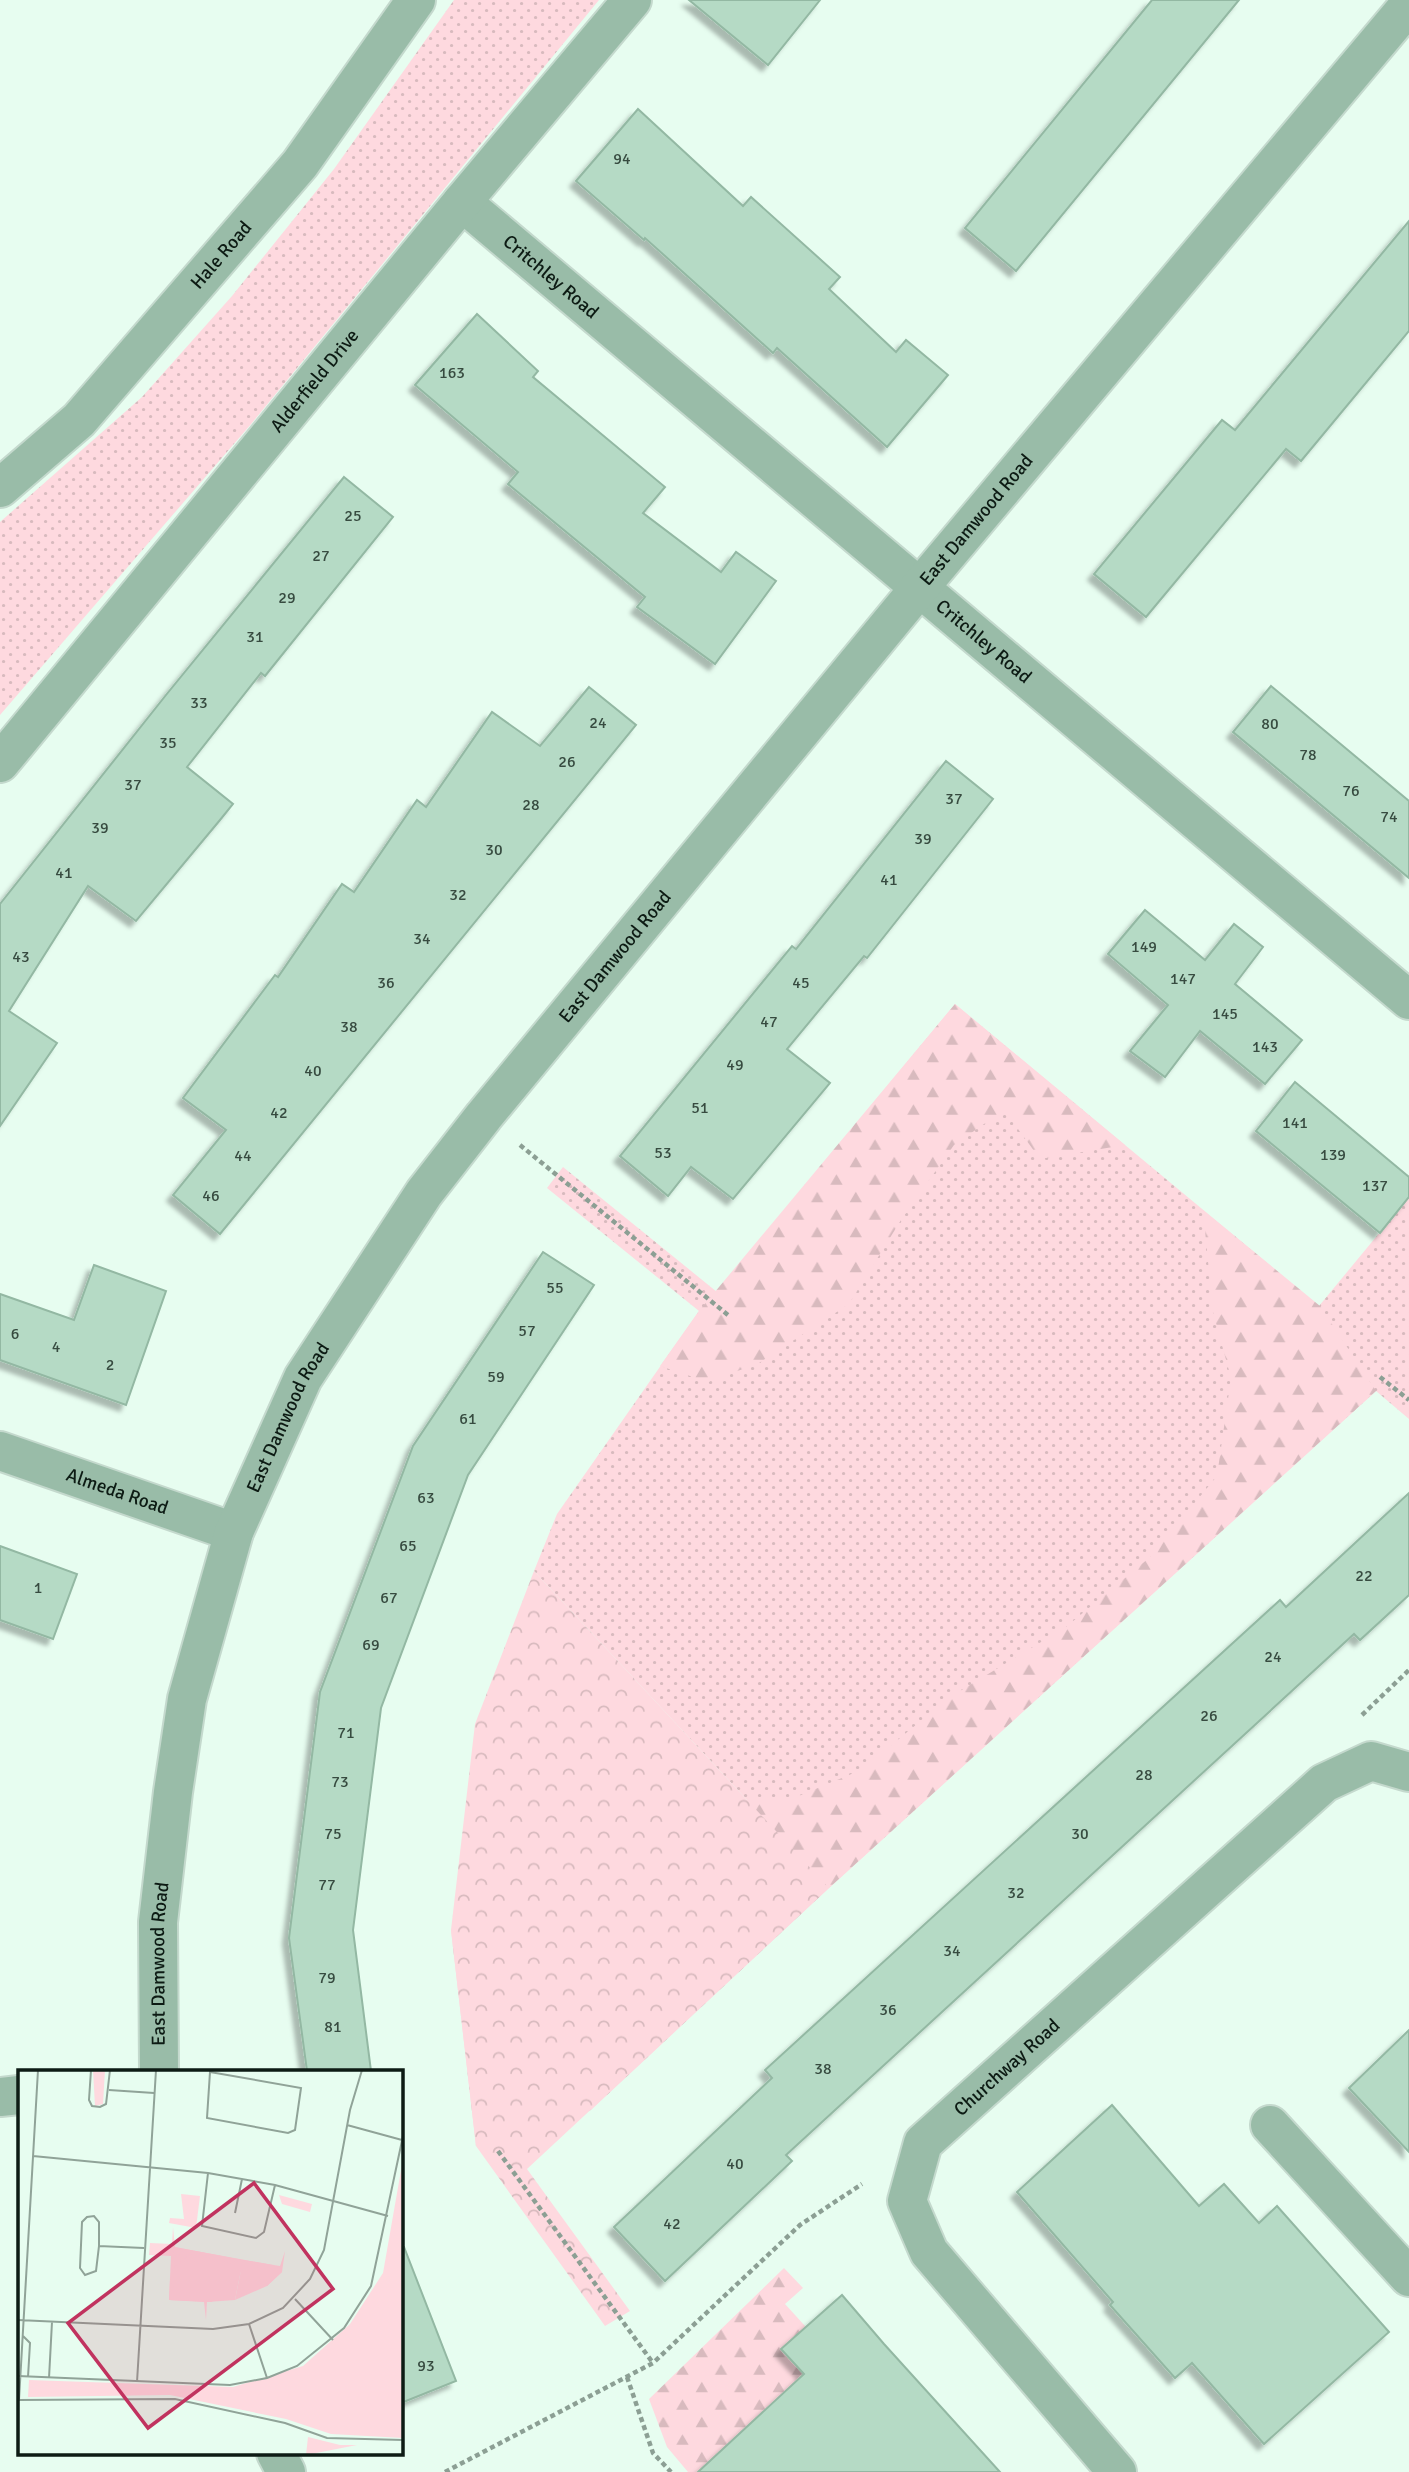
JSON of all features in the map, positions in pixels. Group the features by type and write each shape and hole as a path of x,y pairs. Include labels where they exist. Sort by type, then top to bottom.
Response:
{"street":[{"name":"Hale Road","path":"0,488 79,420 300,164 416,0"},
{"name":"Alderfield Drive","path":"0,763 632,0"},
{"name":"East Damwood Road","path":"159,2070 158,1922 187,1699 234,1532 303,1378 424,1193 484,1115 920,587 1409,5"},
{"name":"Critchley Road","path":"462,202 1409,1000"},
{"name":"Almeda Road","path":"0,1451 234,1532"},
{"name":"Churchway Road","path":"923,2143 1324,1783 1371,1761 1409,1772"},
{"path":"0,2097 18,2095"},
{"path":"1270,2125 1409,2277"},
{"path":"923,2143 907,2201 929,2252 1116,2472"},
{"path":"277,2454 286,2472"}],"path":[{"path":"484,1115 728,1315"},
{"path":"1380,1377 1409,1400"},
{"path":"445,2472 653,2363 800,2225 923,2143"},
{"path":"498,2151 653,2363"},
{"path":"627,2377 653,2453 671,2472"}],"green space":[{"path":"454,0 599,0 252,423 0,715 0,522 142,397 232,296 334,169"},
{"path":"955,1004 1319,1306 1409,1197 1409,1419 1376,1391 829,1888 534,1571 557,1514 699,1311 547,1188 563,1167 717,1292"},
{"path":"955,1004 1125,1145 1040,1159 1004,1110 954,1145 901,1220 849,1304 759,1363 708,1382 660,1366 699,1311"},
{"path":"1203,1210 1320,1306 1376,1391 829,1888 591,2110 476,2146 451,1930 667,1800 789,1800 861,1770 950,1697 1066,1627 1149,1558 1217,1476 1231,1378 1213,1312"},
{"path":"534,1571 829,1888 527,2169 630,2311 605,2326 476,2146 451,1930 475,1724"},
{"path":"784,2268 803,2288 785,2304 806,2327 782,2350 812,2383 747,2426 707,2464 714,2472 688,2472 667,2447 649,2399"}],"building":[{"path":"689,0 820,0 768,65"},
{"path":"1152,0 1239,0 1016,271 965,228"},
{"path":"638,109 743,206 751,197 840,277 829,289 896,352 906,340 948,375 887,447 777,348 773,353 645,238 644,240 576,181"},
{"path":"1409,221 1409,331 1301,461 1286,449 1146,617 1094,574 1222,420 1235,430"},
{"path":"477,314 538,371 533,377 665,487 643,513 721,572 736,552 776,581 715,664 637,607 645,597 508,484 518,472 415,385"},
{"path":"344,477 393,517 265,676 261,673 187,767 233,804 220,820 136,921 88,886 9,1011 57,1043 0,1126 0,904"},
{"path":"1271,686 1409,801 1409,878 1233,732"},
{"path":"589,687 636,725 220,1234 173,1195 226,1130 183,1098 275,975 278,977 342,884 354,892 417,800 426,807 492,712 540,746"},
{"path":"946,761 993,799 867,958 864,956 787,1049 830,1083 733,1199 691,1167 668,1196 620,1156 792,946 796,949"},
{"path":"1145,910 1205,960 1234,924 1263,947 1235,984 1302,1040 1265,1084 1200,1031 1165,1077 1130,1051 1168,1005 1108,954"},
{"path":"1295,1082 1409,1177 1409,1197 1380,1233 1256,1131"},
{"path":"543,1252 594,1285 468,1475 381,1708 353,1930 371,2070 307,2070 289,1938 320,1692 413,1446"},
{"path":"94,1265 166,1291 126,1405 0,1360 0,1294 74,1320"},
{"path":"1409,1493 1409,1595 1360,1640 1354,1634 786,2155 792,2161 665,2281 614,2227 772,2078 765,2070 1280,1600 1286,1607"},
{"path":"0,1546 77,1574 53,1639 0,1620"},
{"path":"1409,2030 1409,2152 1349,2088"},
{"path":"1112,2105 1199,2206 1224,2184 1259,2223 1277,2206 1389,2332 1264,2444 1192,2363 1175,2378 1110,2305 1113,2302 1017,2192"},
{"path":"402,2247 404,2247 456,2381 402,2403"},
{"path":"842,2295 1000,2472 698,2472 804,2374 781,2349"}]}
